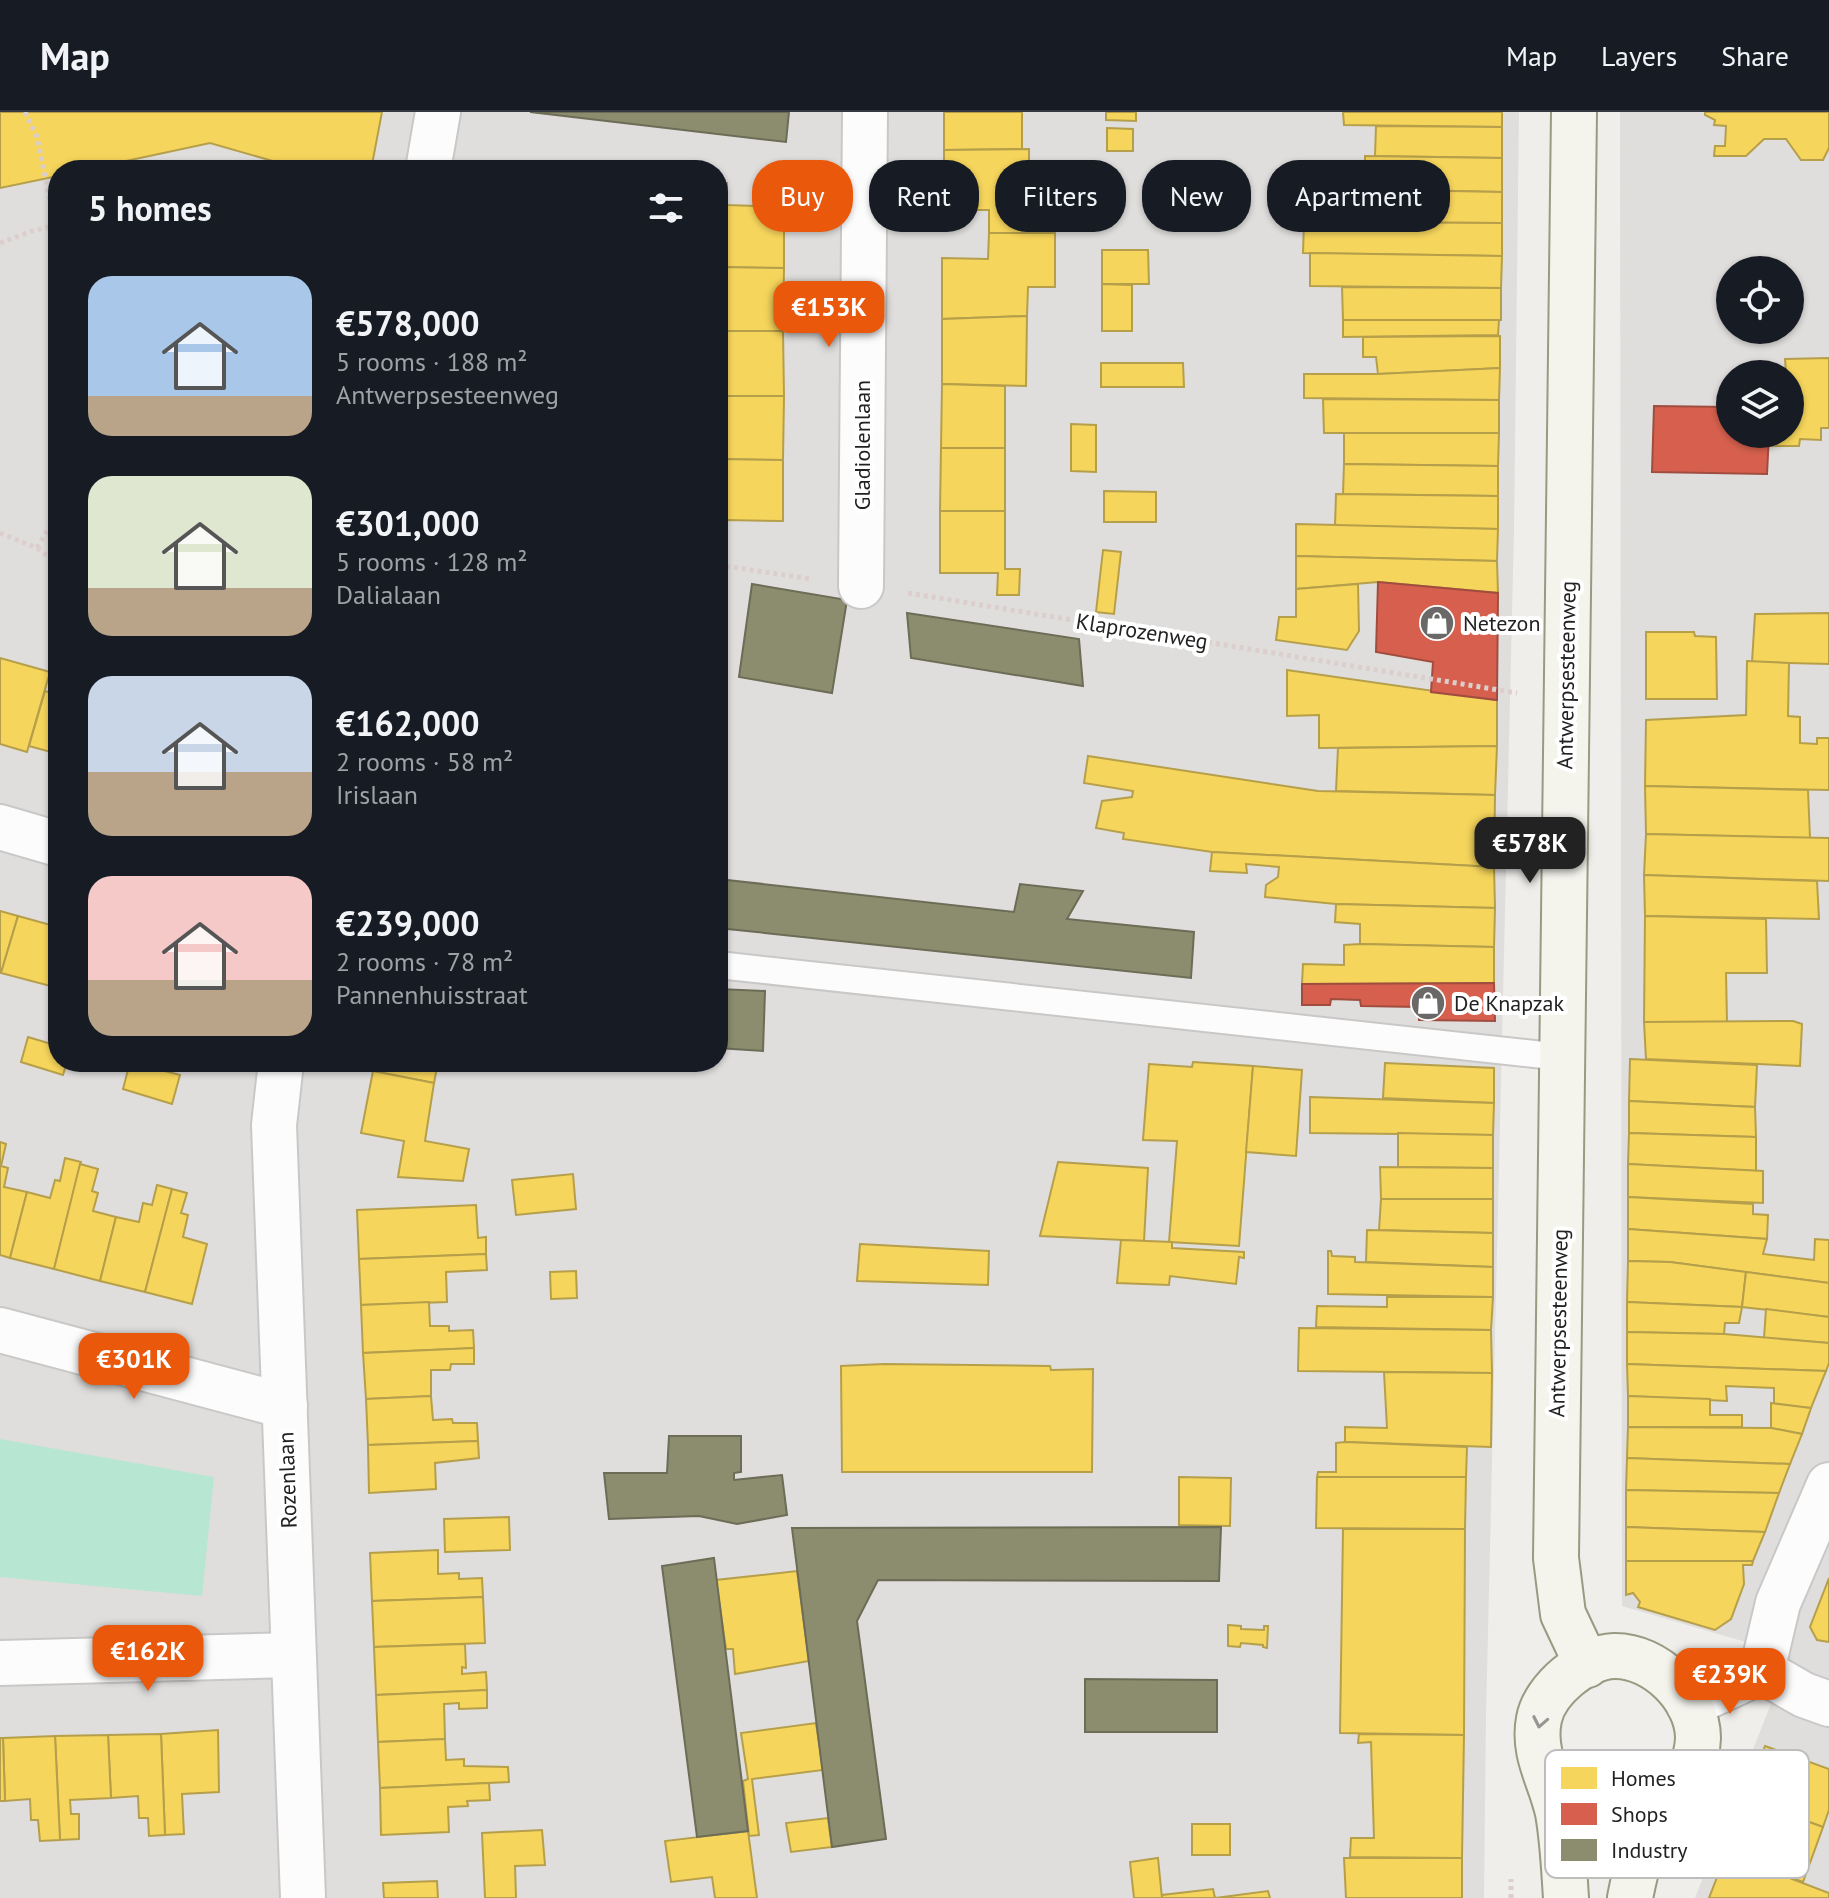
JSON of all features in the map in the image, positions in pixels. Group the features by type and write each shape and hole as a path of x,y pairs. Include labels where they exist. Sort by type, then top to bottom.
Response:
{"street":[{"path":"430,160 438,112"},
{"name":"Gladiolenlaan","path":"861,586 865,112"},
{"name":"Antwerpsesteenweg","path":"1574,112 1556,1558 1563,1614 1587,1665"},
{"path":"0,827 48,841"},
{"name":"Rozenlaan","path":"280,1072 274,1125 303,1898"},
{"path":"0,1330 285,1406"},
{"path":"1762,1671 1778,1603 1829,1485"},
{"path":"0,1663 293,1655"},
{"path":"1545,1775 1536,1739 1539,1716 1547,1697 1563,1680 1602,1657 1632,1659 1671,1679 1696,1721 1696,1750"},
{"path":"1689,1705 1762,1671"},
{"path":"1762,1671 1804,1695 1829,1704"},
{"path":"1565,1878 1566,1898"},
{"path":"1630,1898 1634,1878"}],"lane":[{"path":"728,966 1562,1057"}],"path":[{"path":"25,112 37,137 48,185"},
{"path":"0,243 48,227"},
{"path":"37,548 48,530"},
{"path":"0,533 37,548 48,556"},
{"name":"Klaprozenweg","path":"728,566 1566,701"}],"shaded area":[{"path":"0,112 1519,112 1514,530 1484,1898 0,1898"},
{"path":"1620,112 1829,112 1829,1898 1695,1898 1703,1878 1809,1878 1809,1750 1753,1750 1790,1655 1622,1606"}],"green space":[{"path":"0,1439 214,1477 202,1596 0,1577"}],"building: Homes":[{"path":"0,112 382,112 373,160 269,160 210,143 131,160 48,160 48,178 0,188"},
{"path":"944,112 1022,112 1022,149 944,150"},
{"path":"1106,112 1136,112 1136,121 1106,120"},
{"path":"1343,112 1502,112 1502,127 1344,125"},
{"path":"1705,112 1829,112 1829,148 1823,160 1801,160 1786,139 1764,139 1746,156 1714,156 1715,146 1725,146 1726,126 1714,125 1715,120"},
{"path":"1376,126 1502,127 1502,158 1375,156"},
{"path":"1107,128 1133,129 1133,151 1107,151"},
{"path":"1029,149 1029,160 995,160 995,232 1055,233 989,233 989,210 979,210 979,160 944,160 944,150"},
{"path":"1365,156 1502,158 1502,192 1450,191 1450,160 1365,160"},
{"path":"1450,191 1502,192 1502,223 1450,223"},
{"path":"728,205 752,206 752,232 784,232 784,268 728,267"},
{"path":"1450,223 1502,223 1502,256 1303,253 1304,232 1450,232"},
{"path":"989,233 1055,233 1055,287 1028,287 1027,316 942,319 942,258 988,259"},
{"path":"1102,250 1148,250 1149,284 1102,284"},
{"path":"1310,253 1502,256 1501,288 1310,286"},
{"path":"728,267 784,268 783,331 728,331"},
{"path":"1102,284 1132,285 1132,331 1102,331"},
{"path":"1342,287 1501,288 1501,320 1343,320"},
{"path":"1027,316 1026,386 942,384 942,319"},
{"path":"1343,320 1499,320 1498,335 1343,337"},
{"path":"728,331 783,331 784,396 728,396"},
{"path":"1500,336 1500,368 1378,374 1376,357 1363,357 1363,337"},
{"path":"1829,358 1829,428 1821,428 1821,440 1804,439 1804,360 1785,359"},
{"path":"1101,363 1183,363 1184,387 1101,387"},
{"path":"1500,368 1499,400 1304,398 1304,374"},
{"path":"942,384 1005,386 1005,448 941,448"},
{"path":"728,396 784,396 783,460 728,459"},
{"path":"1323,399 1499,400 1499,433 1324,433"},
{"path":"1071,424 1096,425 1096,472 1071,471"},
{"path":"1344,433 1499,433 1498,466 1344,464"},
{"path":"941,448 1005,448 1005,511 940,511"},
{"path":"728,459 783,460 783,521 728,520"},
{"path":"1344,464 1498,466 1498,496 1343,494"},
{"path":"1104,491 1156,492 1156,522 1104,522"},
{"path":"1336,494 1498,496 1498,529 1335,526"},
{"path":"940,511 1005,511 1005,569 1020,569 1019,595 997,595 998,573 940,573"},
{"path":"1296,524 1498,529 1497,561 1296,556"},
{"path":"1103,550 1121,552 1114,614 1096,612"},
{"path":"1296,556 1497,561 1498,593 1378,582 1296,589"},
{"path":"1358,584 1359,631 1347,650 1276,640 1279,617 1296,617 1296,589"},
{"path":"1829,613 1829,664 1752,662 1755,614"},
{"path":"1646,632 1694,632 1695,636 1716,637 1717,699 1646,699"},
{"path":"0,658 48,671 27,752 0,744"},
{"path":"1747,661 1789,663 1788,716 1800,717 1800,743 1817,744 1817,738 1829,738 1829,790 1645,786 1646,720 1746,715"},
{"path":"1287,670 1497,700 1497,746 1319,748 1319,715 1287,716"},
{"path":"45,691 48,692 48,751 29,746"},
{"path":"1497,746 1495,795 1336,791 1338,748"},
{"path":"1088,756 1318,791 1495,795 1494,867 1212,852 1123,839 1124,833 1096,828 1102,801 1132,797 1133,791 1084,783"},
{"path":"1645,786 1808,790 1810,838 1646,834"},
{"path":"1646,834 1829,838 1829,881 1644,875"},
{"path":"1212,852 1494,867 1495,908 1336,904 1265,897 1266,885 1278,877 1279,867 1246,864 1247,873 1210,871"},
{"path":"1644,875 1817,881 1819,919 1645,916"},
{"path":"1336,904 1495,908 1494,947 1360,944 1360,924 1335,922"},
{"path":"0,911 18,916 1,973 0,973"},
{"path":"18,916 48,924 48,985 1,973"},
{"path":"1645,916 1766,919 1767,973 1726,973 1727,1022 1644,1022"},
{"path":"1344,945 1494,947 1494,983 1302,984 1303,964 1344,965"},
{"path":"1793,1021 1802,1024 1800,1066 1646,1059 1644,1022"},
{"path":"28,1037 48,1043 48,1070 21,1062"},
{"path":"1630,1059 1757,1065 1755,1107 1629,1101"},
{"path":"1193,1062 1253,1066 1239,1246 1169,1242 1177,1141 1143,1140 1149,1064 1192,1067"},
{"path":"1385,1063 1494,1068 1494,1103 1383,1098"},
{"path":"1253,1066 1302,1070 1296,1156 1246,1152"},
{"path":"127,1072 180,1075 172,1104 123,1089"},
{"path":"373,1072 434,1083 425,1141 469,1149 463,1181 398,1177 404,1141 361,1133"},
{"path":"378,1072 436,1072 434,1083"},
{"path":"1310,1097 1494,1103 1493,1135 1310,1133"},
{"path":"1629,1101 1755,1107 1756,1137 1629,1133"},
{"path":"1398,1133 1493,1135 1493,1168 1398,1167"},
{"path":"1629,1133 1756,1137 1756,1171 1628,1164"},
{"path":"0,1142 6,1144 1,1166 8,1168 4,1187 27,1192 10,1258 0,1255"},
{"path":"65,1158 81,1162 54,1269 10,1258 27,1192 50,1198 55,1180 60,1181"},
{"path":"1058,1162 1148,1168 1144,1241 1040,1236"},
{"path":"80,1164 98,1169 92,1191 98,1193 93,1211 116,1217 100,1281 54,1269"},
{"path":"1628,1164 1763,1171 1763,1203 1628,1197"},
{"path":"1380,1167 1493,1168 1493,1199 1381,1199"},
{"path":"573,1174 576,1209 516,1215 512,1180"},
{"path":"157,1185 172,1189 145,1292 100,1281 116,1217 139,1222 143,1203 152,1205"},
{"path":"172,1189 187,1193 181,1213 188,1215 183,1237 207,1244 192,1304 145,1292"},
{"path":"1628,1197 1753,1204 1753,1214 1768,1215 1767,1239 1628,1229"},
{"path":"1381,1199 1493,1199 1493,1233 1379,1230"},
{"path":"476,1205 478,1238 486,1237 486,1254 359,1259 357,1210"},
{"path":"1628,1229 1767,1239 1763,1254 1814,1260 1815,1239 1829,1240 1829,1283 1670,1262 1628,1261"},
{"path":"1367,1230 1493,1233 1493,1267 1366,1262"},
{"path":"1121,1240 1172,1242 1172,1248 1244,1252 1244,1258 1239,1257 1236,1284 1170,1276 1169,1285 1117,1283"},
{"path":"860,1244 989,1251 988,1285 857,1281"},
{"path":"1328,1251 1332,1256 1355,1257 1355,1262 1493,1267 1493,1297 1328,1294"},
{"path":"486,1254 487,1270 446,1272 447,1302 361,1305 359,1259"},
{"path":"1628,1261 1670,1262 1746,1272 1742,1307 1627,1302"},
{"path":"576,1271 577,1298 551,1299 550,1272"},
{"path":"1746,1272 1829,1283 1829,1317 1742,1307"},
{"path":"1387,1297 1493,1297 1491,1330 1316,1327 1317,1306 1387,1307"},
{"path":"429,1302 430,1326 449,1326 449,1331 473,1330 474,1348 363,1353 361,1305"},
{"path":"1627,1302 1742,1307 1739,1323 1725,1323 1724,1334 1627,1332"},
{"path":"1766,1309 1829,1317 1829,1343 1764,1338"},
{"path":"1299,1328 1491,1330 1492,1373 1298,1371"},
{"path":"1627,1332 1724,1334 1829,1343 1829,1363 1826,1371 1627,1364"},
{"path":"474,1348 474,1364 451,1364 450,1370 431,1370 431,1396 366,1399 363,1353"},
{"path":"884,1364 1093,1369 1092,1472 842,1472 841,1366"},
{"path":"1627,1364 1826,1371 1811,1408 1774,1404 1774,1388 1726,1386 1727,1401 1628,1396"},
{"path":"1384,1372 1492,1373 1491,1447 1345,1442 1345,1427 1387,1428"},
{"path":"431,1396 433,1420 477,1423 478,1441 368,1445 366,1399"},
{"path":"1628,1396 1710,1399 1710,1415 1742,1415 1742,1427 1628,1427"},
{"path":"1771,1403 1811,1408 1802,1434 1771,1428"},
{"path":"1628,1427 1771,1428 1802,1434 1790,1464 1627,1458"},
{"path":"478,1441 479,1458 435,1463 436,1489 369,1493 368,1445"},
{"path":"1336,1443 1467,1447 1466,1477 1317,1477 1318,1472 1336,1472"},
{"path":"1627,1458 1790,1464 1779,1493 1626,1490"},
{"path":"1179,1477 1231,1478 1230,1526 1179,1525"},
{"path":"1317,1477 1466,1477 1465,1529 1316,1528"},
{"path":"1626,1490 1779,1493 1765,1532 1626,1527"},
{"path":"509,1517 510,1550 445,1552 444,1519"},
{"path":"1626,1527 1765,1532 1753,1561 1626,1561"},
{"path":"1343,1529 1465,1529 1464,1735 1340,1733"},
{"path":"438,1550 438,1574 459,1573 459,1579 482,1578 483,1597 372,1601 370,1553"},
{"path":"1626,1561 1753,1561 1752,1565 1743,1565 1744,1584 1731,1619 1715,1630 1638,1607 1640,1602 1633,1593 1626,1595"},
{"path":"797,1571 809,1661 735,1674 733,1649 726,1649 716,1580"},
{"path":"1829,1578 1829,1642 1817,1640 1810,1627"},
{"path":"483,1597 485,1643 374,1647 372,1601"},
{"path":"1228,1625 1264,1630 1264,1626 1268,1626 1267,1648 1241,1643 1240,1647 1228,1646"},
{"path":"465,1644 466,1668 462,1667 462,1674 486,1672 487,1690 376,1695 374,1647"},
{"path":"487,1690 487,1708 459,1709 459,1703 444,1704 445,1739 378,1742 376,1695"},
{"path":"816,1723 823,1770 752,1779 759,1835 749,1836 743,1781 748,1779 741,1733"},
{"path":"218,1730 219,1792 182,1794 184,1834 165,1835 161,1734"},
{"path":"161,1734 165,1835 149,1836 148,1818 139,1818 138,1796 111,1798 108,1735"},
{"path":"1359,1734 1464,1735 1462,1858 1350,1857 1351,1838 1374,1838 1371,1742 1358,1743"},
{"path":"108,1735 111,1798 70,1800 71,1814 79,1814 79,1839 60,1840 55,1736"},
{"path":"55,1736 60,1840 40,1841 38,1820 31,1820 30,1799 5,1801 3,1738"},
{"path":"0,1738 3,1738 5,1801 0,1801"},
{"path":"445,1739 446,1760 464,1759 464,1766 508,1767 509,1782 380,1788 378,1742"},
{"path":"1809,1762 1829,1769 1829,1810 1823,1827 1809,1822"},
{"path":"489,1783 490,1800 467,1801 468,1806 448,1807 449,1832 381,1835 380,1788"},
{"path":"828,1818 832,1847 791,1852 786,1823"},
{"path":"1809,1822 1823,1827 1809,1866"},
{"path":"1192,1824 1230,1824 1230,1855 1192,1855"},
{"path":"542,1830 545,1865 515,1866 516,1898 485,1898 482,1833"},
{"path":"748,1831 757,1898 715,1898 712,1877 671,1882 665,1841"},
{"path":"1158,1858 1162,1898 1134,1898 1130,1862"},
{"path":"1344,1858 1462,1858 1462,1898 1346,1898"},
{"path":"1717,1878 1789,1878 1829,1893 1829,1898 1709,1898"},
{"path":"437,1881 438,1898 384,1898 383,1883"},
{"path":"1213,1889 1215,1898 1162,1898 1162,1895"},
{"path":"1268,1891 1270,1898 1215,1898"}],"building: Shops":[{"path":"1654,406 1716,407 1716,448 1768,448 1767,474 1652,472"},
{"name":"Netezon","path":"1378,582 1498,593 1497,700 1431,692 1433,662 1376,652"},
{"name":"De Knapzak","path":"1494,983 1495,1021 1419,1020 1419,1007 1361,1006 1360,1000 1331,999 1330,1005 1302,1005 1302,984"}],"building: Industry":[{"path":"530,112 789,112 786,142"},
{"path":"752,584 847,600 832,693 739,677"},
{"path":"907,613 1079,639 1083,686 911,658"},
{"path":"728,880 1014,912 1020,884 1083,891 1067,919 1194,932 1191,978 728,929"},
{"path":"728,989 765,991 763,1051 728,1049"},
{"path":"669,1436 741,1436 741,1472 734,1473 734,1480 782,1475 787,1515 737,1524 699,1516 609,1519 604,1473 667,1473"},
{"path":"1221,1527 1219,1581 878,1580 857,1621 886,1839 832,1847 792,1528"},
{"path":"714,1558 748,1831 697,1837 662,1566"},
{"path":"1085,1679 1217,1680 1217,1732 1085,1732"}],"place":[{"name":"Netezon","path":"1437,623"},
{"name":"De Knapzak","path":"1428,1003"}]}
